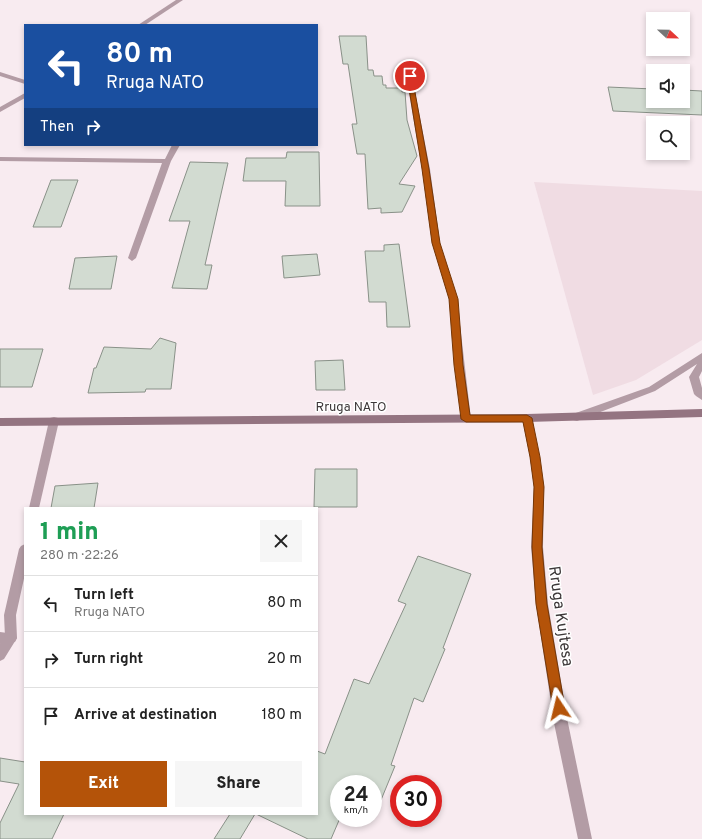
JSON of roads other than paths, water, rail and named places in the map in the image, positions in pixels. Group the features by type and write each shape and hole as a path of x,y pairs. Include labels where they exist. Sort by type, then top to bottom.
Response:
{"main road":[{"name":"Rruga NATO","path":"0,422 466,419 702,413"}],"street":[{"path":"143,24 180,0"},
{"path":"0,74 24,82"},
{"path":"410,76 426,169 436,243 454,299 459,365 466,419"},
{"path":"0,110 24,96"},
{"path":"132,258 167,161 175,146"},
{"path":"0,159 167,161"},
{"path":"576,417 652,389 702,356"},
{"path":"702,363 694,377 699,394 702,396"},
{"name":"Rruga Kujtesa","path":"527,418 539,487 537,547 542,604 562,723 585,839"},
{"path":"34,507 54,421"},
{"path":"0,655 24,553"}]}
